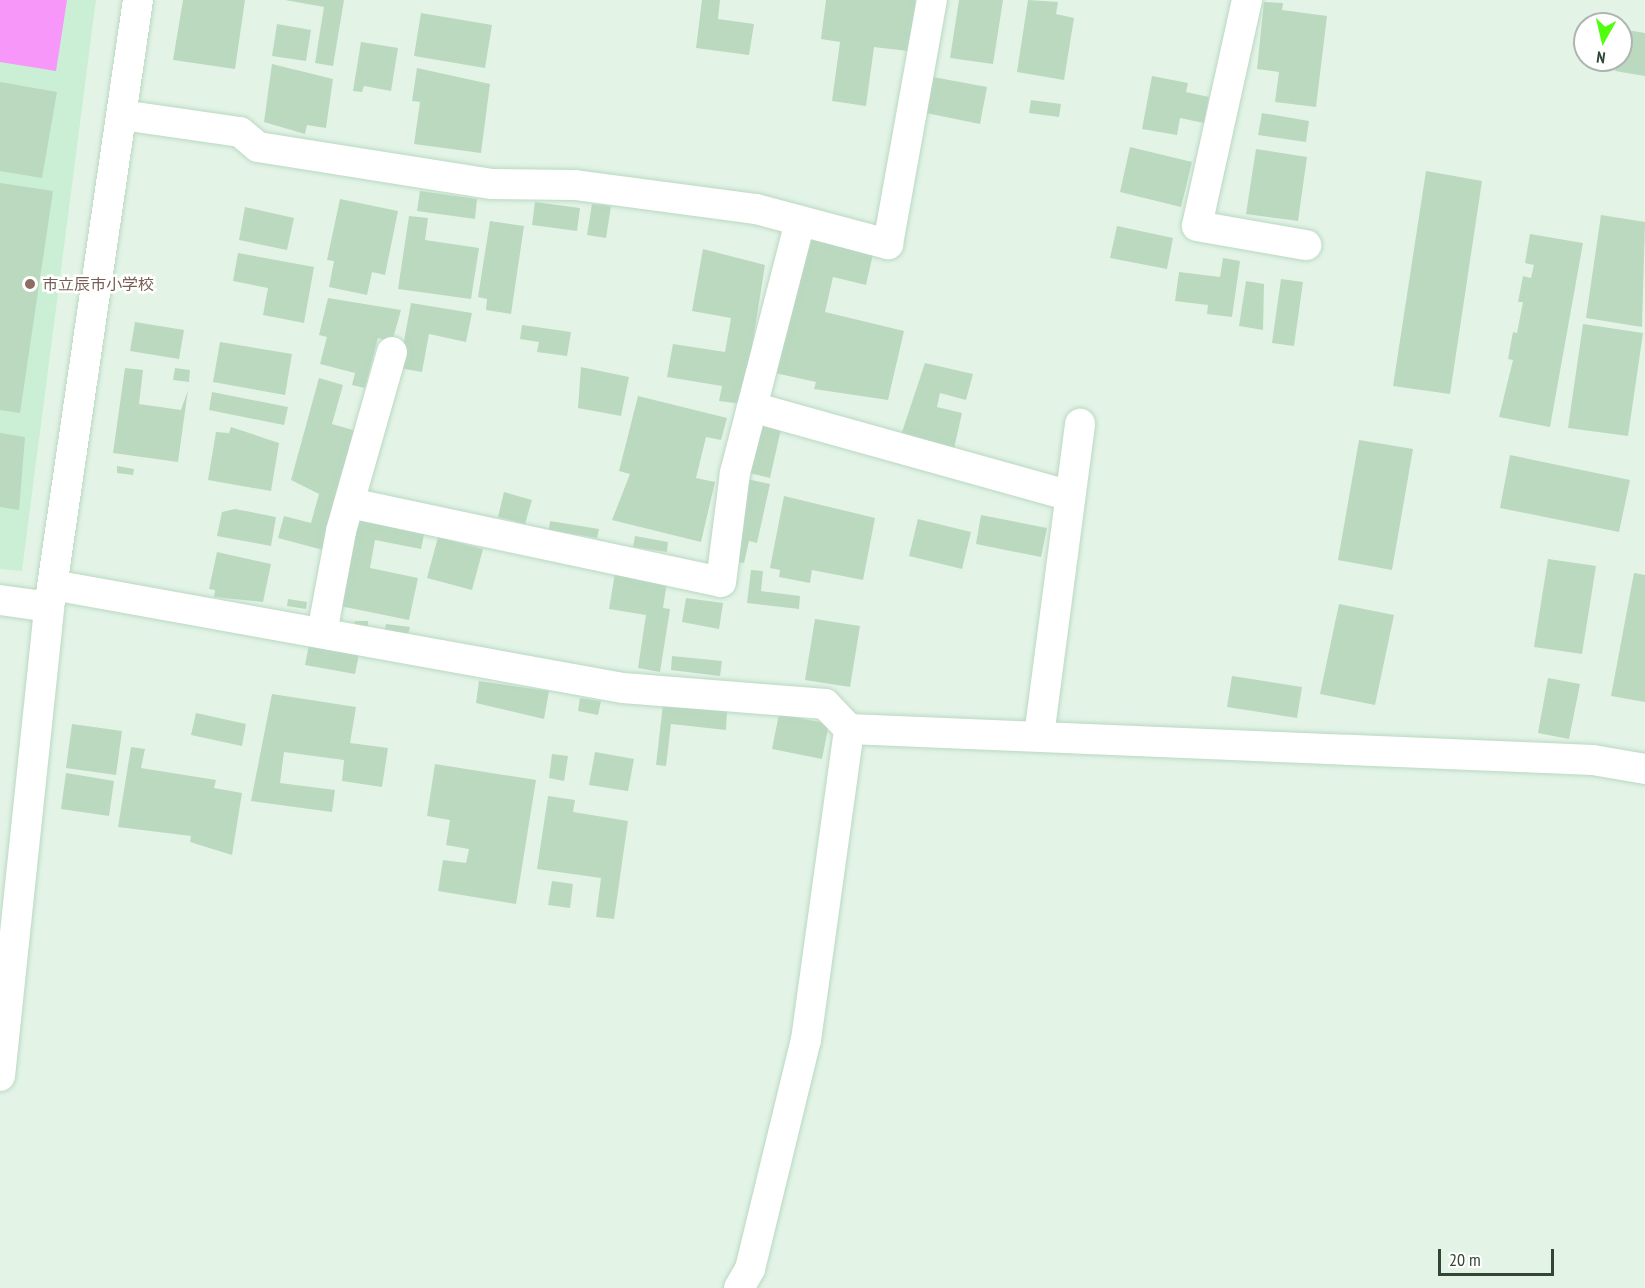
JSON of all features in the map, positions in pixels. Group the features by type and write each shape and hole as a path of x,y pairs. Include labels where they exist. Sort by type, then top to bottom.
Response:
{"street":[{"path":"0,1077 7,961 51,596 138,0"},
{"path":"122,115 240,132 258,147 492,184 575,184 756,209 888,244 932,0"},
{"path":"1247,0 1197,226 1306,244"},
{"path":"350,503 721,582 723,537 752,407 800,221"},
{"path":"322,633 350,503 392,352"},
{"path":"752,407 1070,496"},
{"path":"1039,736 1080,424"},
{"path":"0,600 51,596 322,633 623,688 825,704 849,729 1593,760 1645,769"},
{"path":"739,1288 750,1269 806,1040 849,729"}],"shaded area":[{"name":"市立辰市小学校","path":"0,0 96,0 22,571 0,569"},
{"path":"0,0 67,0 56,71 0,62"}],"building":[{"path":"183,0 245,0 235,69 173,60"},
{"path":"285,0 344,0 333,66 315,63 324,7"},
{"path":"702,0 720,0 718,19 754,24 749,55 696,48"},
{"path":"826,0 916,0 908,51 874,47 866,106 832,101 840,42 821,39"},
{"path":"959,0 1003,0 993,64 950,58"},
{"path":"1028,0 1058,2 1056,14 1074,18 1064,80 1017,72"},
{"path":"1264,2 1283,3 1282,10 1327,16 1316,107 1275,102 1279,72 1257,69"},
{"path":"421,13 492,25 485,68 414,56"},
{"path":"277,24 311,30 306,61 272,56"},
{"path":"1633,31 1645,33 1645,76 1621,72 1633,72"},
{"path":"361,42 398,48 391,91 364,86 362,92 353,91"},
{"path":"272,64 333,79 326,128 307,125 305,134 264,122"},
{"path":"417,68 490,84 481,153 414,144 420,102 412,101"},
{"path":"1152,76 1188,83 1186,92 1209,97 1204,123 1180,118 1177,135 1142,129"},
{"path":"933,77 987,87 980,124 926,113"},
{"path":"0,82 57,92 42,178 0,171"},
{"path":"1031,100 1061,104 1059,117 1029,113"},
{"path":"1262,113 1309,121 1306,142 1258,135"},
{"path":"1130,147 1192,162 1181,207 1120,192"},
{"path":"1256,149 1307,157 1298,221 1246,214"},
{"path":"1426,171 1482,181 1450,394 1393,386"},
{"path":"0,183 53,191 20,413 0,410"},
{"path":"420,191 477,199 475,219 417,211"},
{"path":"340,199 398,211 385,275 372,272 367,295 329,287 334,261 327,260"},
{"path":"535,202 580,208 577,231 532,225"},
{"path":"592,204 611,206 606,238 587,235"},
{"path":"245,207 294,218 287,250 239,240"},
{"path":"1601,215 1645,222 1642,327 1586,318"},
{"path":"409,216 428,218 425,240 479,248 471,299 398,289"},
{"path":"490,221 524,226 511,314 486,310 487,299 478,297"},
{"path":"1117,226 1173,238 1167,269 1110,258"},
{"path":"1530,234 1583,243 1550,427 1499,417 1513,360 1508,359 1513,332 1517,333 1523,302 1518,302 1523,276 1531,278 1534,265 1525,263"},
{"path":"807,239 873,254 866,285 833,277 825,312 904,331 888,400 814,389 816,382 775,373"},
{"path":"703,249 765,265 743,404 719,401 722,386 667,377 673,344 725,352 731,318 692,311"},
{"path":"238,253 314,267 304,323 263,315 268,288 233,281"},
{"path":"1223,258 1240,261 1232,317 1207,314 1208,305 1175,301 1179,272 1220,277"},
{"path":"1281,279 1303,282 1294,346 1272,343"},
{"path":"1246,281 1264,284 1263,330 1239,326"},
{"path":"328,298 401,310 392,342 378,338 365,388 352,385 355,373 320,364 327,337 319,335"},
{"path":"411,303 472,313 466,342 429,334 422,372 399,368"},
{"path":"135,322 184,330 179,359 130,351"},
{"path":"1583,324 1643,333 1628,436 1568,428"},
{"path":"522,325 571,332 567,356 537,352 539,342 520,339"},
{"path":"220,342 292,354 285,395 213,382"},
{"path":"925,363 973,374 966,400 940,393 937,407 962,413 953,453 901,435"},
{"path":"581,367 629,377 621,416 578,408"},
{"path":"125,368 143,370 139,404 181,410 188,390 178,462 113,453"},
{"path":"175,368 190,370 189,382 173,380"},
{"path":"319,378 343,385 332,424 356,431 323,550 278,538 284,516 311,523 319,494 291,480"},
{"path":"212,392 288,407 284,425 209,410"},
{"path":"638,396 727,418 721,440 706,437 696,478 715,482 701,542 612,520 630,474 619,471"},
{"path":"761,425 781,429 770,478 749,473"},
{"path":"231,427 279,443 271,491 208,480 216,432 229,433"},
{"path":"0,433 25,437 19,510 0,507"},
{"path":"1359,440 1413,449 1392,570 1338,560"},
{"path":"1510,455 1630,480 1619,532 1500,508"},
{"path":"117,466 134,469 133,475 117,473"},
{"path":"747,479 770,484 757,543 749,541 744,563 728,560"},
{"path":"504,492 532,500 525,524 498,517"},
{"path":"784,496 875,518 863,580 812,570 810,583 779,577 780,570 770,568"},
{"path":"235,509 276,517 271,546 217,536 222,512"},
{"path":"981,515 1047,528 1041,557 976,544"},
{"path":"358,517 425,530 421,549 375,540 370,568 418,578 409,620 340,606"},
{"path":"918,519 971,532 962,569 909,556"},
{"path":"550,521 599,529 597,538 549,530"},
{"path":"635,536 668,542 667,552 633,547"},
{"path":"438,537 483,549 472,590 427,578"},
{"path":"217,552 271,564 263,602 214,597 215,590 209,589"},
{"path":"1548,559 1596,566 1582,654 1534,647"},
{"path":"751,570 763,571 761,591 800,596 799,609 747,603"},
{"path":"615,573 667,582 663,608 670,609 660,672 638,668 646,615 609,609"},
{"path":"1634,573 1645,575 1645,702 1611,696"},
{"path":"686,598 723,603 719,629 682,622"},
{"path":"288,599 307,602 306,609 287,606"},
{"path":"1339,604 1394,615 1375,705 1320,694"},
{"path":"815,619 860,626 850,687 805,680"},
{"path":"355,621 368,621 368,627 355,626"},
{"path":"386,624 410,627 408,634 385,630"},
{"path":"309,645 359,654 355,674 305,665"},
{"path":"672,656 722,661 720,676 671,670"},
{"path":"1232,676 1302,687 1297,718 1227,707"},
{"path":"1548,678 1580,684 1569,739 1538,733"},
{"path":"479,681 549,691 544,719 476,703"},
{"path":"272,694 356,707 350,743 388,748 382,787 342,781 344,760 284,752 280,783 335,790 332,812 251,801"},
{"path":"580,698 601,701 598,715 578,711"},
{"path":"663,704 727,711 726,730 671,724 666,766 656,765"},
{"path":"196,713 246,724 242,746 191,735"},
{"path":"779,714 829,724 822,759 772,749"},
{"path":"72,724 122,731 116,775 66,768"},
{"path":"131,747 145,749 141,768 216,780 214,788 242,793 232,855 190,842 191,836 118,827"},
{"path":"595,752 634,759 628,791 589,785"},
{"path":"552,754 568,756 564,781 549,778"},
{"path":"435,764 536,780 516,904 438,891 443,860 466,863 469,849 446,845 450,820 427,816"},
{"path":"66,773 114,781 109,816 61,809"},
{"path":"548,796 575,800 573,812 628,821 614,919 596,917 601,878 537,869"},
{"path":"552,881 573,884 570,908 548,905"}],"place":[{"name":"市立辰市小学校","path":"30,284"}]}
